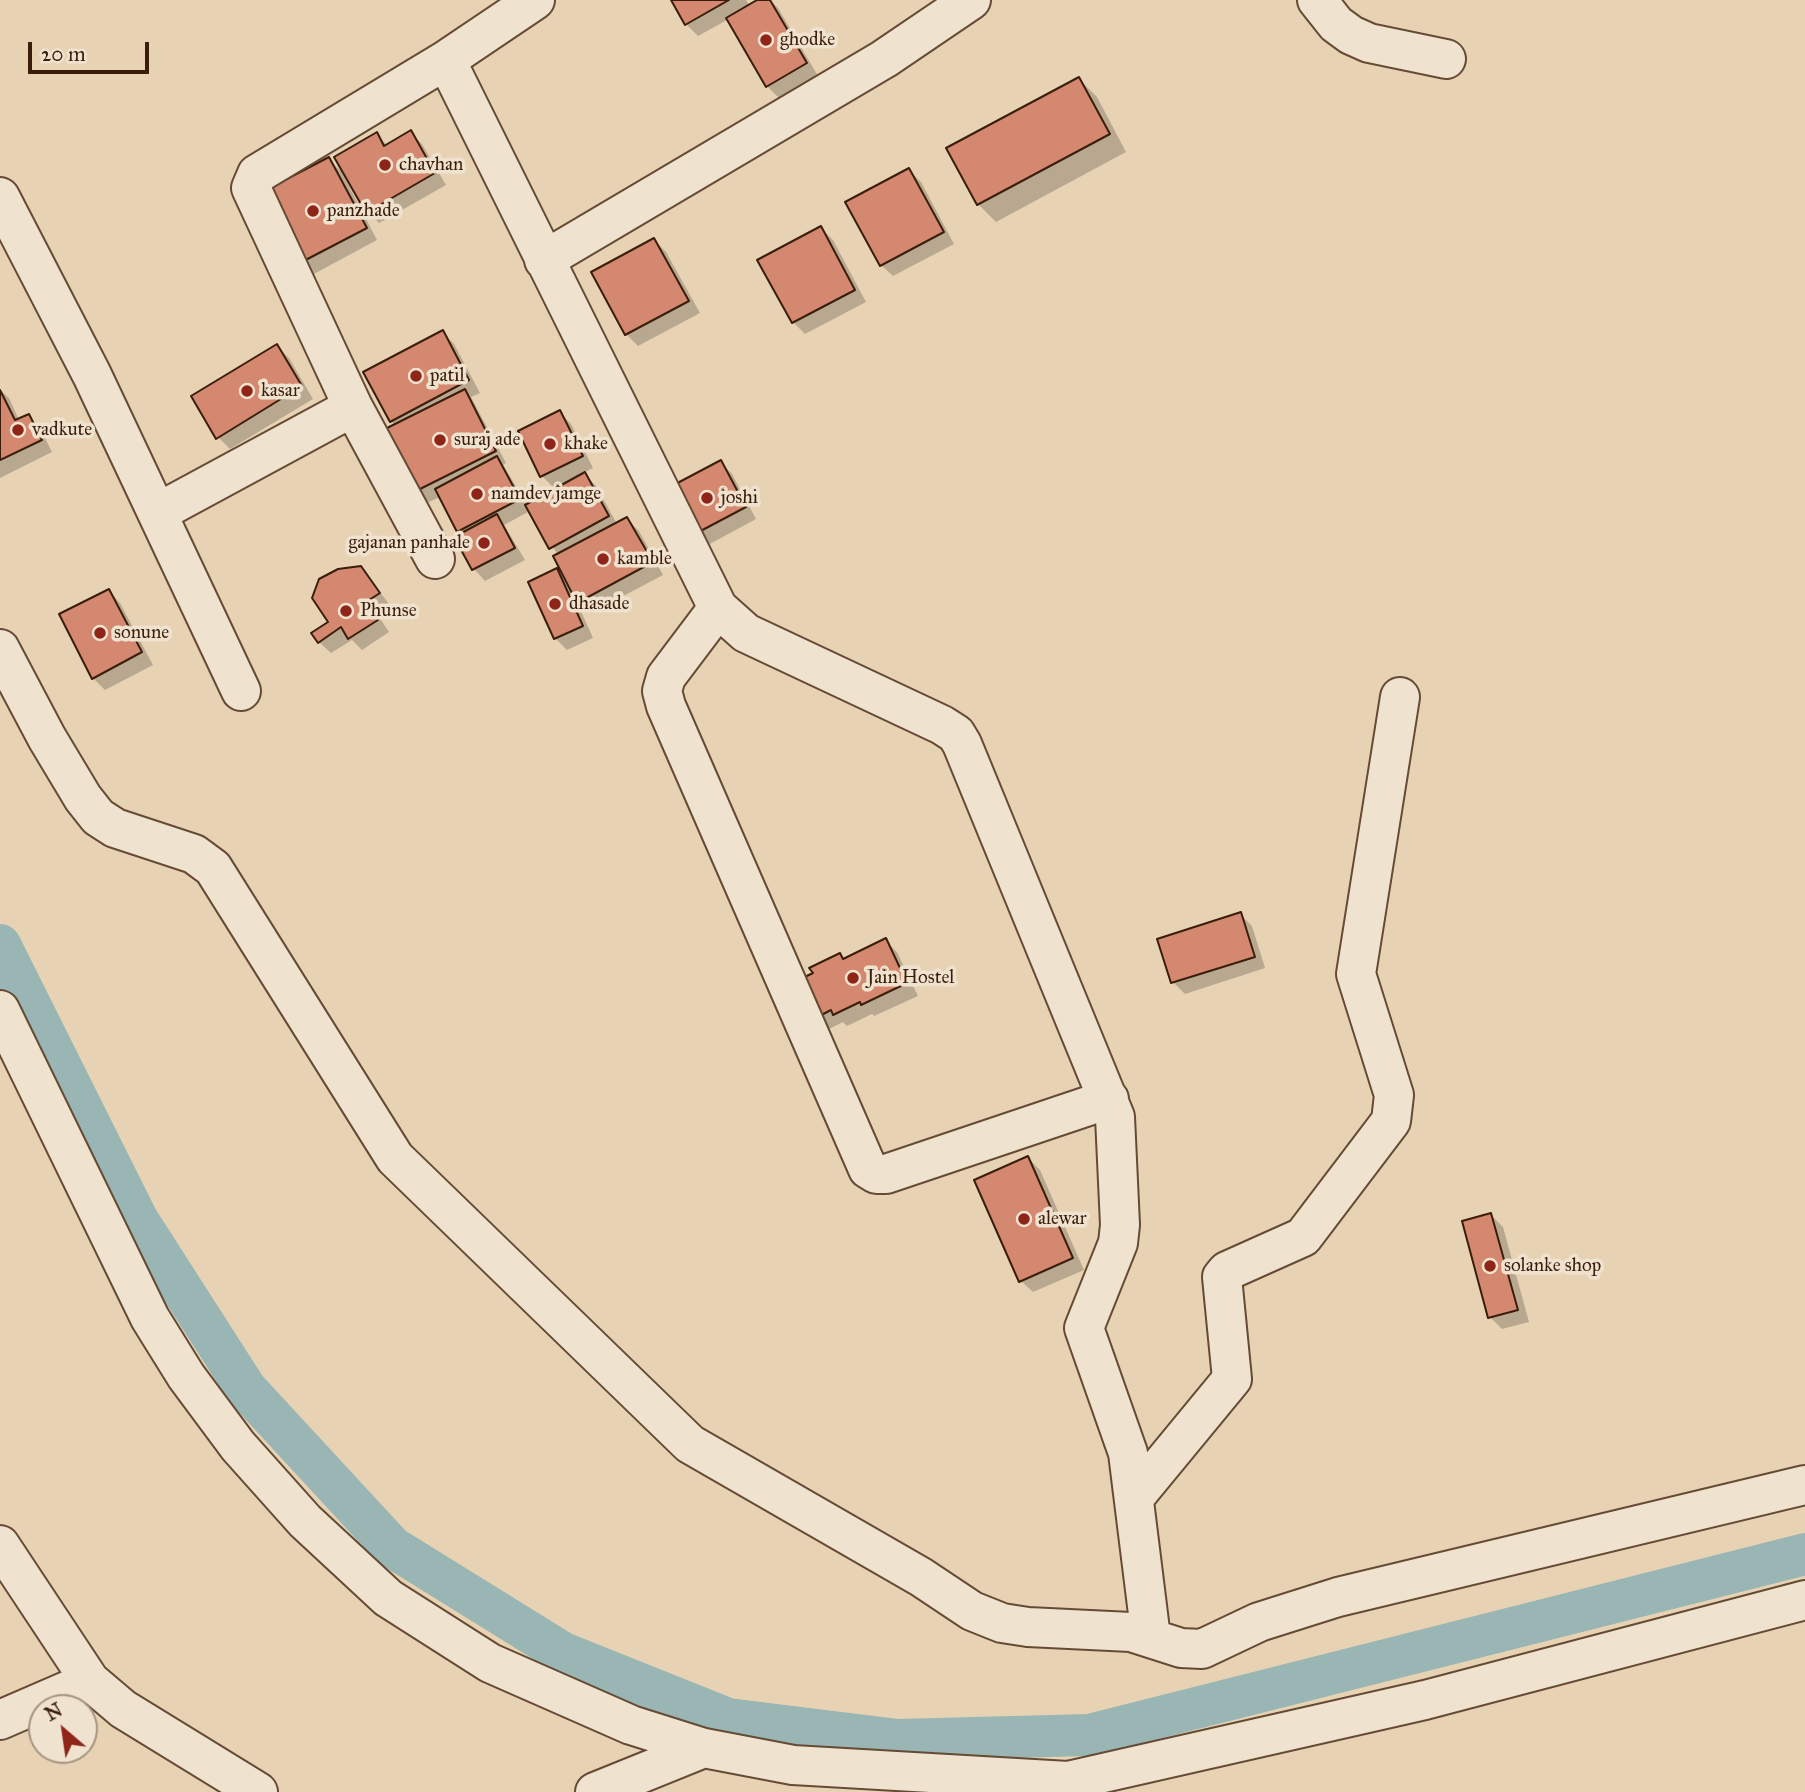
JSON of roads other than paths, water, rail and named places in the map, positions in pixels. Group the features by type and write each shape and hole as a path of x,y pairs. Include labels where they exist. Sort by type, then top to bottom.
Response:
{"street":[{"path":"435,559 353,407 251,188 257,174 446,60 535,0"},
{"path":"544,260 884,59 971,0"},
{"path":"1317,0 1336,24 1351,35 1369,43 1446,59"},
{"path":"446,60 718,608 746,633 956,734 962,744 1110,1099 1117,1134 1120,1225 1114,1260 1084,1328 1087,1345 1121,1430 1134,1498 1151,1638"},
{"path":"0,198 92,375 241,691"},
{"path":"157,513 353,407"},
{"path":"718,608 666,677 662,691 666,706 868,1170 876,1174 886,1174 1110,1099"},
{"path":"0,649 47,738 83,798 98,817 114,828 194,854 213,868 395,1158 690,1444 921,1577 972,1611 1002,1623 1028,1627 1131,1632 1181,1648 1202,1649 1259,1622 1338,1597 1805,1485"},
{"path":"1134,1498 1232,1379 1222,1277 1227,1271 1303,1237 1391,1121 1394,1095 1358,988 1356,974 1400,697"},
{"path":"0,1010 150,1318 186,1376 238,1446 305,1521 388,1598 490,1663 631,1725 704,1748 793,1765 822,1779 1069,1786 1425,1700 1805,1600"},
{"path":"0,1545 90,1681 123,1709 258,1792"},
{"path":"0,1720 90,1681"},
{"path":"595,1792 704,1748"}],"waterway":[{"path":"0,945 137,1219 246,1389 392,1547 563,1653 728,1719 898,1740 1089,1735 1805,1554"}],"place":[{"name":"ghodke","path":"766,40"},
{"name":"chavhan","path":"385,165"},
{"name":"panzhade","path":"313,211"},
{"name":"patil","path":"416,376"},
{"name":"kasar","path":"247,391"},
{"name":"vadkute","path":"18,430"},
{"name":"suraj ade","path":"440,440"},
{"name":"khake","path":"550,444"},
{"name":"namdev jamge","path":"477,494"},
{"name":"joshi","path":"707,498"},
{"name":"gajanan panhale","path":"484,543"},
{"name":"kamble","path":"603,559"},
{"name":"dhasade","path":"555,604"},
{"name":"Phunse","path":"346,611"},
{"name":"sonune","path":"100,633"},
{"name":"Jain Hostel","path":"853,978"},
{"name":"alewar","path":"1024,1219"},
{"name":"solanke shop","path":"1490,1266"}]}
